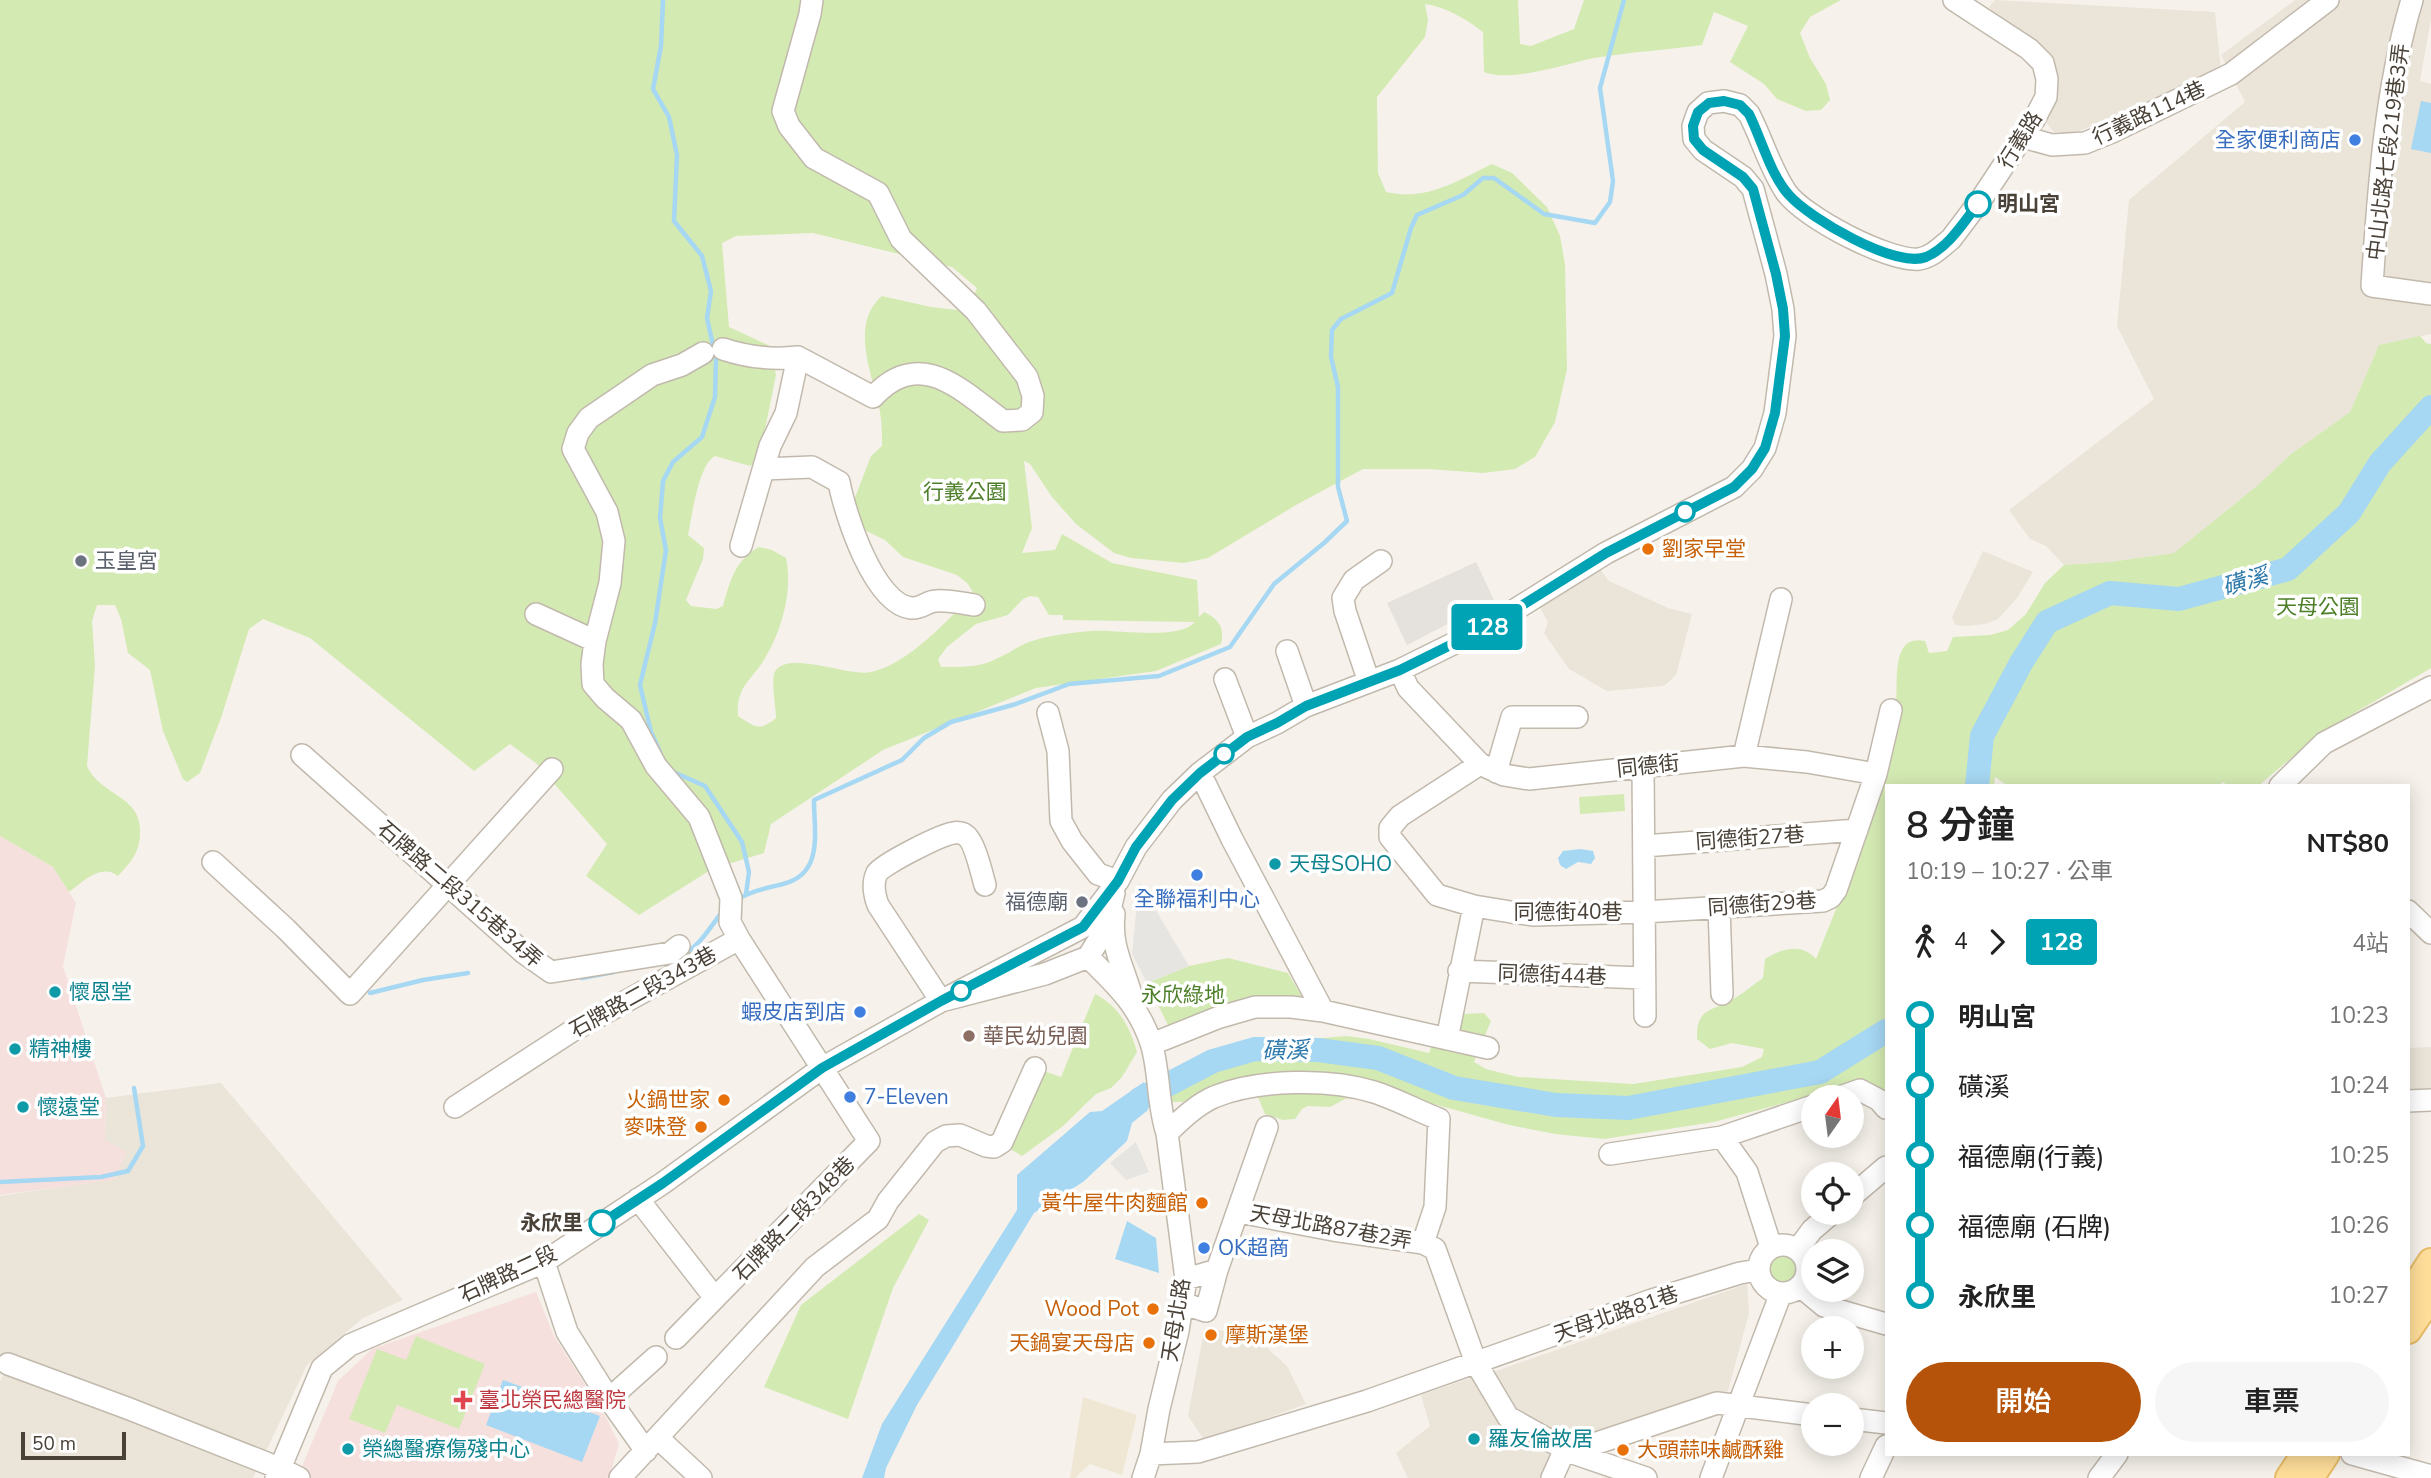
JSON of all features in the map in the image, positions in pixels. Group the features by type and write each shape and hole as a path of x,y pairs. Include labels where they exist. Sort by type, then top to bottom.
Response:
{"main road":[{"path":"2410,1295 2431,1262"},
{"path":"2410,1327 2431,1296"},
{"path":"2289,1478 2304,1456"},
{"path":"2310,1478 2325,1456"}],"street":[{"path":"738,939 730,922 732,898 699,817 656,766 631,720 593,684 595,640 610,583 614,541 607,512 573,449 578,433 589,418 652,375 713,351 785,359 798,357 873,397 902,375 925,372 956,387 1003,421 1022,419 1032,412 1032,396 1027,377 975,312 901,239 878,193 814,158 789,126 783,111 812,0"},
{"name":"行義路","path":"1118,881 1136,847 1164,809 1200,773 1247,737 1306,706 1400,670 1489,626 1606,553 1734,487 1752,469 1765,448 1780,384 1785,336 1776,274 1753,189 1743,177 1703,150 1694,139 1693,126 1698,112 1709,103 1724,101 1740,105 1749,114 1788,194 1805,210 1857,241 1908,259 1923,258 1936,252 1951,239 2023,137 2046,97 2047,79 2043,64 2029,49 1954,0"},
{"name":"行義路114巷","path":"2023,137 2052,145 2085,143 2231,74 2328,0"},
{"name":"中山北路七段219巷3弄","path":"2412,0 2387,132 2372,286 2431,294"},
{"path":"741,546 774,435 786,412 798,357"},
{"path":"764,468 812,467 839,482 858,546 891,600 909,608 922,607 933,600 974,605"},
{"path":"1368,682 1343,598 1354,580 1381,561"},
{"path":"1744,756 1781,599"},
{"path":"537,614 595,640"},
{"path":"1287,651 1306,706"},
{"path":"1400,670 1408,688 1488,768 1512,717 1577,716"},
{"path":"1225,679 1247,737"},
{"path":"2282,784 2324,743 2431,687"},
{"path":"1876,774 1891,710"},
{"path":"1048,713 1058,751 1061,821 1072,841 1098,874 1118,881"},
{"name":"石牌路二段315巷34弄","path":"302,755 524,953 551,972 670,953 679,946"},
{"name":"同德街","path":"1488,768 1504,775 1529,779 1744,756 1807,762 1876,774"},
{"path":"1643,766 1645,1016"},
{"name":"同德街40巷","path":"1488,768 1400,816 1390,828 1390,837 1437,895 1474,906 1534,915 1644,912"},
{"path":"213,862 286,929 350,994 552,769"},
{"path":"1200,773 1323,1011"},
{"name":"同德街29巷","path":"1644,912 1824,901 1831,897 1836,890 1876,774"},
{"name":"同德街27巷","path":"1644,846 1857,831"},
{"path":"985,885 970,840 964,834 956,832 922,846 879,870 874,880 874,894 878,905 941,1001 1083,927 1118,881"},
{"path":"1118,881 1105,930 1088,957 1134,1004"},
{"path":"1118,881 1112,932 1134,1004 1152,1044 1217,1018 1255,1007 1291,1007 1323,1011 1488,1048"},
{"path":"1447,1039 1474,906"},
{"path":"1719,907 1722,994"},
{"path":"2410,913 2431,933"},
{"name":"石牌路二段343巷","path":"455,1107 572,1031 738,939 822,1068"},
{"name":"石牌路二段","path":"278,1473 322,1368 349,1345 544,1262 638,1199 822,1068 941,1001 1045,974 1088,957"},
{"name":"同德街44巷","path":"1460,971 1644,978"},
{"name":"天母北路","path":"1143,1478 1151,1454 1186,1279 1152,1044"},
{"name":"石牌路二段348巷","path":"716,1298 869,1141 822,1068"},
{"path":"620,1478 815,1267 878,1219 888,1201 935,1142 946,1136 960,1135 986,1146 994,1147 1002,1142 1035,1068"},
{"path":"1165,1126 1214,1097 1239,1090 1311,1081 1374,1092 1439,1119 1435,1207 1423,1242 1435,1249 1476,1363 1508,1417 1570,1452 1646,1478"},
{"path":"1864,1092 1879,1100 1885,1107"},
{"path":"2410,1101 2431,1100"},
{"path":"1610,1154 1722,1137 1801,1110"},
{"name":"天母北路87巷2弄","path":"1182,1303 1206,1311 1217,1270 1267,1126"},
{"path":"1722,1137 1747,1172 1771,1247"},
{"path":"1864,1186 1885,1168"},
{"path":"638,1199 716,1298 676,1338"},
{"name":"天母北路87巷2弄","path":"1239,1212 1332,1230 1423,1242"},
{"path":"1798,1249 1817,1225"},
{"path":"1711,1478 1738,1406 1790,1290 1807,1274 1806,1260 1798,1249 1785,1244 1771,1247 1761,1257 1758,1270 1768,1288 1790,1290 1824,1306 1885,1324"},
{"path":"544,1262 567,1332 608,1399 652,1445 701,1478"},
{"path":"1186,1279 1217,1270"},
{"name":"天母北路81巷","path":"1151,1454 1198,1452 1367,1401 1652,1300 1758,1270"},
{"path":"608,1399 656,1357"},
{"path":"8,1364 127,1408 278,1473 299,1478"},
{"path":"1552,1478 1562,1456 1570,1452 1717,1403 1801,1414"},
{"path":"1864,1420 1885,1423"},
{"path":"1871,1478 1885,1448"},
{"path":"2099,1478 2116,1456"},
{"path":"2337,1456 2407,1478"},
{"path":"2359,1456 2431,1476"}],"shaded area":[{"path":"1995,0 2215,12 2221,70 2132,112 2073,133 2054,132 2045,121 2056,102 2056,83 2037,43 1989,7"},
{"path":"2295,0 2431,0 2431,19 2420,81 2431,84 2431,334 2379,345 2350,412 2291,454 2258,485 2174,553 2064,565 2046,546 2030,539 2009,510 2154,399 2117,326 2129,200 2245,102 2221,55"},
{"path":"1983,551 2033,572 2017,598 1998,619 1985,624 1955,625 1952,617"},
{"path":"1476,562 1494,600 1407,645 1387,603"},
{"path":"1596,564 1609,581 1668,608 1692,614 1676,675 1664,686 1607,691 1569,669 1544,633 1548,622 1537,602"},
{"path":"0,836 53,867 76,903 63,966 106,1098 105,1140 127,1152 114,1180 0,1195"},
{"path":"1139,882 1189,966 1147,983 1132,954"},
{"path":"2431,1047 2431,1091 2410,1092 2410,1048"},
{"path":"221,1083 403,1300 363,1318 307,1365 253,1478 0,1478 0,1382 8,1364 6,1358 0,1355 0,1196 114,1179 105,1140 106,1098"},
{"path":"1136,1142 1149,1172 1126,1180 1110,1163"},
{"path":"1747,1284 1749,1313 1728,1391 1573,1440 1515,1413 1493,1372"},
{"name":"臺北榮民總醫院","path":"536,1292 554,1336 607,1419 619,1444 607,1478 297,1478 338,1381 372,1349"},
{"path":"1247,1330 1287,1366 1306,1404 1205,1441 1188,1416 1204,1331"},
{"name":"羅友倫故居","path":"1474,1377 1482,1395 1505,1422 1556,1452 1544,1478 1408,1478 1396,1453 1430,1426 1421,1395"},
{"path":"1083,1397 1137,1415 1122,1475 1090,1464 1075,1478 1070,1478"}],"green space":[{"name":"行義公園","path":"0,0 1518,0 1520,44 1531,46 1574,29 1584,0 1841,0 1810,17 1800,33 1810,58 1826,84 1830,100 1821,110 1806,111 1777,99 1764,84 1730,62 1748,26 1714,12 1702,45 1594,58 1523,74 1495,75 1484,72 1483,32 1456,14 1425,4 1428,20 1425,37 1377,97 1378,173 1386,192 1415,194 1453,183 1492,164 1512,173 1547,207 1560,236 1565,264 1567,369 1555,422 1535,457 1515,469 1483,473 1429,469 1363,469 1296,505 1208,558 1184,563 1131,558 1114,553 1076,524 1052,497 1030,464 1024,461 1032,528 1022,553 1055,550 1062,534 1112,563 1197,580 1199,617 1204,612 1217,621 1222,633 1221,644 1156,671 1036,688 883,750 771,824 764,853 712,869 639,915 586,876 607,844 537,764 510,744 474,771 310,638 263,619 249,629 221,718 200,773 187,782 183,779 163,731 150,670 128,653 121,619 115,605 97,605 92,621 95,666 87,766 101,784 128,803 134,811 139,820 140,833 136,851 118,876 99,873 69,892 53,867 0,836","holes":["813,233 952,267 977,288 966,311 931,307 882,296 872,308 866,321 866,352 881,416 882,446 871,456 851,508 862,529 885,540 903,557 957,575 968,584 974,594 927,640 885,667 862,673 807,664 784,665 776,670 773,679 776,718 765,725 757,726 738,716 738,706 742,690 765,658 781,622 787,596 786,558 772,550 759,547 739,565 723,606 716,609 691,606 686,600 703,559 704,548 688,535 700,480 709,461 715,456 750,466 759,459 776,375 770,346 729,327 722,243 736,236","1038,597 1049,615 1063,615 1063,620 1195,622 1187,628 1161,633 1090,631 1053,636 1027,643 984,664 941,667 938,659 947,647 976,624 1008,615 1023,599"]},
{"name":"天母公園","path":"2420,336 2426,343 2431,344 2431,668 2322,732 2260,784 2005,784 1995,777 1994,784 1885,784 1885,1098 1858,1083 1801,1085 1801,1098 1714,1122 1604,1139 1555,1134 1509,1125 1398,1094 1359,1096 1345,1099 1330,1107 1308,1106 1302,1109 1295,1119 1283,1120 1265,1114 1258,1097 1256,1081 1243,1076 1207,1088 1183,1102 1173,1102 1168,1094 1166,1073 1222,1052 1261,1043 1347,1036 1429,1053 1443,1015 1484,1013 1491,1021 1474,1062 1486,1069 1518,1077 1633,1084 1742,1067 1762,1057 1764,1049 1732,1043 1710,1049 1697,1039 1699,1021 1707,1011 1735,998 1763,978 1765,959 1771,955 1798,949 1816,959 1887,773 1892,751 1886,746 1896,707 1898,663 1906,645 1914,641 1925,641 1929,653 1947,651 1953,637 1990,635 2008,630 2026,614 2045,583 2064,565 2174,553 2258,485 2291,454 2350,412 2379,345"},
{"path":"1624,794 1625,811 1580,814 1579,797"},
{"name":"永欣綠地","path":"1228,958 1288,973 1302,997 1220,1004 1169,1027 1147,983 1189,966"},
{"path":"1095,994 1117,1011 1131,1034 1137,1052 1122,1077 1111,1088 1096,1094 1062,1127 1022,1156 1012,1150 1009,1144 1041,1070 1061,1077"},
{"path":"919,1214 929,1220 893,1288 848,1419 764,1387 801,1305"},
{"path":"1776,1251 1790,1251 1800,1261 1800,1275 1790,1285 1776,1285 1766,1275 1766,1261"},
{"path":"416,1336 485,1364 459,1429 397,1405 385,1433 349,1419 377,1349 406,1360"}],"water":[{"path":"2421,101 2431,103 2431,153 2411,149"},
{"path":"1563,851 1593,851 1595,858 1591,864 1578,862 1566,869 1560,865 1558,858"},
{"path":"1144,1082 1148,1110 1132,1123 1127,1141 1083,1182 1034,1213 917,1405 886,1468 884,1478 862,1478 882,1424 1017,1210 1017,1175 1090,1112 1102,1111"},
{"path":"1127,1221 1156,1238 1159,1273 1115,1259"},
{"path":"503,1380 600,1416 582,1462 486,1425"}],"waterway":[{"path":"660,752 651,732 640,685 655,623 666,550 660,518 663,481 673,462 702,437 715,397 716,359 707,318 711,291 702,256 674,221 677,155 669,117 653,89 661,46 663,0"},
{"path":"736,900 796,879 805,871 814,850 814,800 902,760 924,738 951,722 1016,704 1069,684 1159,676 1230,647 1274,584 1347,521 1338,487 1338,387 1331,357 1332,330 1341,319 1392,293 1417,215 1463,195 1483,178 1494,178 1544,214 1595,223 1610,202 1613,181 1600,88 1624,0"},
{"name":"磺溪","path":"1977,784 1982,736 2021,663 2047,622 2110,593 2179,599 2288,569 2349,513 2380,463 2431,407"},
{"path":"671,771 705,786 742,842 749,872 746,894"},
{"path":"680,956 698,943 722,912"},
{"path":"582,978 614,972"},
{"path":"370,993 423,980 468,973"},
{"name":"磺溪","path":"1140,1099 1213,1061 1255,1049 1318,1050 1378,1058 1454,1088 1556,1105 1628,1108 1820,1072 1885,1032"},
{"path":"0,1182 101,1177 128,1171 143,1146 134,1088"}],"bus line":[{"name":"128","path":"602,1223 663,1183 822,1068 941,1001 1083,927 1118,881 1136,847 1172,800 1200,773 1247,737 1306,706 1400,670 1489,626 1606,553 1734,487 1752,469 1765,448 1775,413 1783,364 1783,309 1753,189 1743,177 1703,150 1694,139 1693,126 1698,112 1709,103 1724,101 1740,105 1749,114 1777,176 1788,194 1805,210 1857,241 1890,254 1908,259 1923,258 1936,252 1951,239 1978,204"}],"place":[{"name":"全家便利商店","path":"2355,140"},
{"name":"明山宮","path":"1978,204"},
{"name":"劉家早堂","path":"1648,549"},
{"name":"玉皇宮","path":"81,561"},
{"name":"天母SOHO","path":"1275,864"},
{"name":"全聯福利中心","path":"1197,875"},
{"name":"福德廟","path":"1082,902"},
{"name":"懷恩堂","path":"55,992"},
{"name":"蝦皮店到店","path":"860,1012"},
{"name":"華民幼兒園","path":"969,1036"},
{"name":"精神樓","path":"15,1049"},
{"name":"7-Eleven","path":"850,1097"},
{"name":"火鍋世家","path":"724,1100"},
{"name":"懷遠堂","path":"23,1107"},
{"name":"麥味登","path":"701,1127"},
{"name":"黃牛屋牛肉麵館","path":"1202,1203"},
{"name":"永欣里","path":"602,1223"},
{"name":"OK超商","path":"1204,1248"},
{"name":"Wood Pot","path":"1153,1309"},
{"name":"摩斯漢堡","path":"1211,1335"},
{"name":"天鍋宴天母店","path":"1149,1343"},
{"name":"臺北榮民總醫院","path":"463,1400"},
{"name":"羅友倫故居","path":"1474,1439"},
{"name":"榮總醫療傷殘中心","path":"348,1449"},
{"name":"大頭蒜味鹹酥雞","path":"1623,1450"}]}
